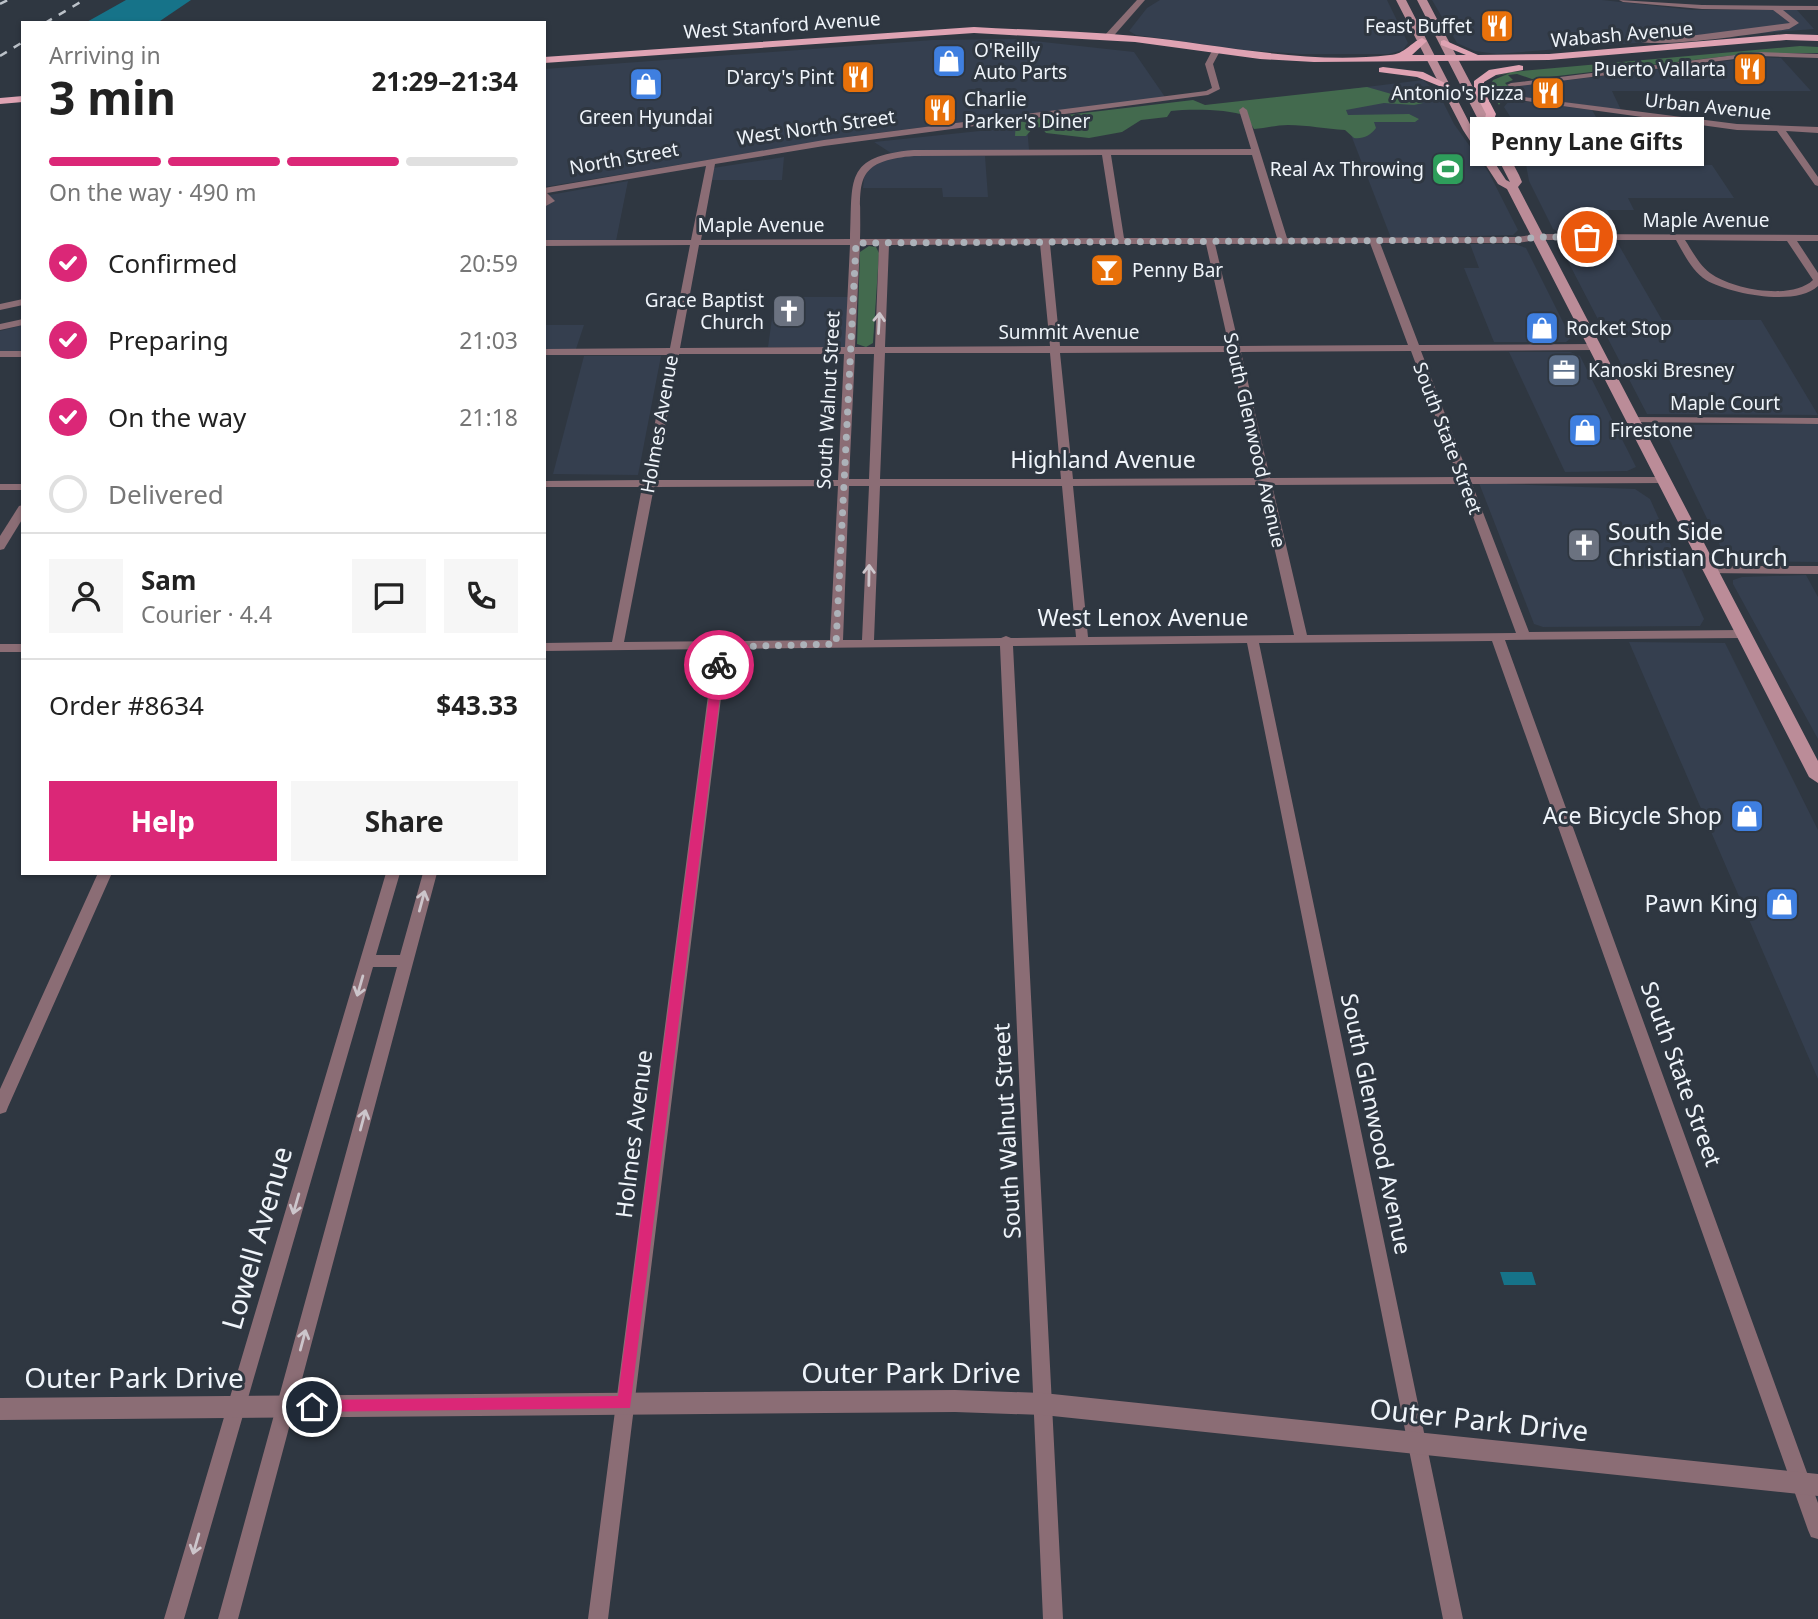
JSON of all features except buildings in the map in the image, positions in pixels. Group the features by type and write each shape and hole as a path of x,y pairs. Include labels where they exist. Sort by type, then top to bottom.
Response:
{"main road":[{"path":"1401,0 1468,130 1502,182 1512,187 1818,777"},
{"path":"1422,0 1516,182 1512,187"},
{"name":"West Stanford Avenue","path":"546,60 942,31 1037,32 1107,38 1126,44 1334,67 1433,63"},
{"name":"Wabash Avenue","path":"1455,63 1786,37 1817,38"},
{"name":"Wabash Avenue","path":"1433,63 1529,67 1614,61 1817,38"},
{"path":"1390,59 1412,52 1422,41"},
{"path":"1444,43 1486,56 1596,54"},
{"name":"West Stanford Avenue","path":"1214,54 1390,59 1433,63"},
{"path":"1334,67 1406,71 1444,85"},
{"path":"1487,125 1491,114 1479,91 1479,81 1493,72 1529,67"},
{"path":"0,101 21,99"}],"street":[{"path":"1107,38 1141,0"},
{"path":"1623,0 1682,6 1818,8"},
{"path":"1639,40 1748,32 1789,27 1795,23 1768,0"},
{"name":"West North Street","path":"711,161 861,138 1208,93 1216,89 1209,68 1214,54"},
{"path":"1511,85 1749,55 1818,56"},
{"name":"Urban Avenue","path":"1511,97 1709,124 1818,130"},
{"path":"1243,110 1283,241"},
{"path":"1780,129 1818,183"},
{"path":"1121,242 1106,153 1256,152"},
{"name":"South Walnut Street","path":"836,644 858,177 870,162 884,156 914,153 1106,153"},
{"name":"North Street","path":"546,193 711,161"},
{"name":"Holmes Avenue","path":"617,647 693,242 711,161"},
{"name":"Maple Avenue","path":"546,243 1374,241 1517,240 1537,237 1818,238"},
{"path":"1679,238 1701,271 1727,285 1758,292 1790,293 1808,290 1818,280 1790,238"},
{"name":"South Glenwood Avenue","path":"1210,241 1301,638"},
{"name":"South State Street","path":"1374,241 1524,636"},
{"path":"1045,242 1065,481 1082,639"},
{"path":"868,643 877,351 884,243"},
{"path":"0,307 21,302"},
{"path":"0,327 21,322"},
{"name":"Summit Avenue","path":"546,352 1593,347"},
{"path":"0,354 21,354"},
{"name":"Maple Court","path":"1631,420 1818,421"},
{"name":"Highland Avenue","path":"546,484 1663,480"},
{"path":"0,487 21,487"},
{"path":"0,545 21,511"},
{"path":"1709,570 1818,570"},
{"name":"West Lenox Avenue","path":"546,647 721,651 836,644 1006,640 1742,635"},
{"name":"South State Street","path":"1497,636 1810,1485 1818,1530"},
{"name":"South Glenwood Avenue","path":"1252,639 1453,1619"},
{"name":"South Walnut Street","path":"1006,640 1053,1619"},
{"path":"0,648 21,648"},
{"name":"Holmes Avenue","path":"598,1619 721,651"},
{"path":"0,1107 104,875"},
{"name":"Lowell Avenue","path":"174,1619 392,875"},
{"path":"228,1619 429,875"},
{"path":"368,961 406,961"},
{"name":"Outer Park Drive","path":"0,1409 956,1401 1042,1404 1810,1485"}],"shaded area":[{"path":"1160,0 1387,0 1408,43 1403,50 1389,54 1301,54 1244,50 1136,35 1129,31 1147,8"},
{"path":"1432,0 1602,0 1693,10 1797,10 1814,29 1497,54 1475,51 1457,43"},
{"path":"1015,39 1134,52 1165,97 853,136 546,187 546,69 933,40"},
{"path":"1760,57 1781,58 1811,91 1612,91 1621,110 1509,95 1511,87"},
{"path":"1423,80 1439,94 1454,124 1489,173 1518,230 1513,235 1391,238 1334,91"},
{"path":"1508,102 1592,110 1606,134 1639,134 1659,165 1712,165 1734,198 1628,198 1634,210 1607,210 1612,219 1598,219 1599,222 1590,223 1596,233 1561,233 1553,229 1529,181 1520,132 1504,107"},
{"path":"1027,126 1029,150 891,153 874,142"},
{"path":"916,155 985,156 988,197 943,197 942,188 863,188 864,178 870,167 884,159"},
{"path":"784,157 782,180 711,180 713,168"},
{"path":"628,181 616,241 546,241 546,196"},
{"path":"1566,241 1617,242 1662,320 1761,320 1818,415 1647,414 1560,246"},
{"path":"1470,244 1515,244 1526,248 1571,338 1566,342 1494,342 1464,268 1479,268"},
{"path":"775,297 848,297 846,348 768,347"},
{"path":"546,325 584,325 576,349 546,349"},
{"path":"21,326 21,351 0,351 0,331"},
{"path":"1509,352 1570,352 1580,356 1636,467 1627,471 1565,472"},
{"path":"584,356 661,356 638,475 553,474"},
{"path":"1818,424 1818,562 1742,561 1724,554 1662,425"},
{"path":"1479,483 1635,489 1650,499 1704,619 1700,626 1543,627 1534,624"},
{"path":"1806,575 1818,597 1818,739 1733,584 1733,580 1742,577"},
{"path":"1629,642 1725,643 1818,830 1818,1079"}],"green space":[{"path":"1800,46 1818,47 1818,53 1753,53 1532,79 1517,74 1508,75 1513,80 1505,83 1510,88 1499,105 1488,90 1493,80 1510,73 1492,77 1511,72"},
{"path":"1367,87 1423,103 1384,103 1346,110 1348,115 1409,114 1419,119 1415,122 1374,122 1374,131 1354,138 1345,130 1303,126 1284,125 1254,129 1246,116 1219,111 1188,110 1171,111 1167,117 1141,120 1122,132 1089,138 1046,133 1041,127 1033,128 1026,136 1015,136 1016,121 1193,100 1205,105"},
{"path":"869,246 876,247 879,253 873,343 866,347 857,344 860,252"}],"water":[{"path":"126,0 191,0 160,21 89,21"},
{"path":"1500,1272 1532,1272 1536,1285 1504,1285"}],"railway":[{"path":"0,4 8,0"},
{"path":"48,21 84,0"},
{"path":"0,56 21,43"}],"way so far":[{"path":"719,665 721,647 836,644 856,243 1517,240 1537,237 1587,237"}],"place":[{"name":"Feast Buffet","path":"1497,26"},
{"name":"O'Reilly Auto Parts","path":"949,61"},
{"name":"Puerto Vallarta","path":"1750,69"},
{"name":"D'arcy's Pint","path":"858,77"},
{"name":"Green Hyundai","path":"646,84"},
{"name":"Antonio's Pizza","path":"1548,93"},
{"name":"Charlie Parker's Diner","path":"940,110"},
{"name":"Real Ax Throwing","path":"1448,169"},
{"name":"Penny Lane Gifts","path":"1587,237"},
{"name":"Penny Bar","path":"1107,270"},
{"name":"Grace Baptist Church","path":"789,311"},
{"name":"Rocket Stop","path":"1542,328"},
{"name":"Kanoski Bresney","path":"1564,370"},
{"name":"Firestone","path":"1585,430"},
{"name":"South Side Christian Church","path":"1584,545"},
{"name":"Ace Bicycle Shop","path":"1747,816"},
{"name":"Pawn King","path":"1782,904"}],"route":[{"path":"312,1407 625,1403 719,665"}]}
